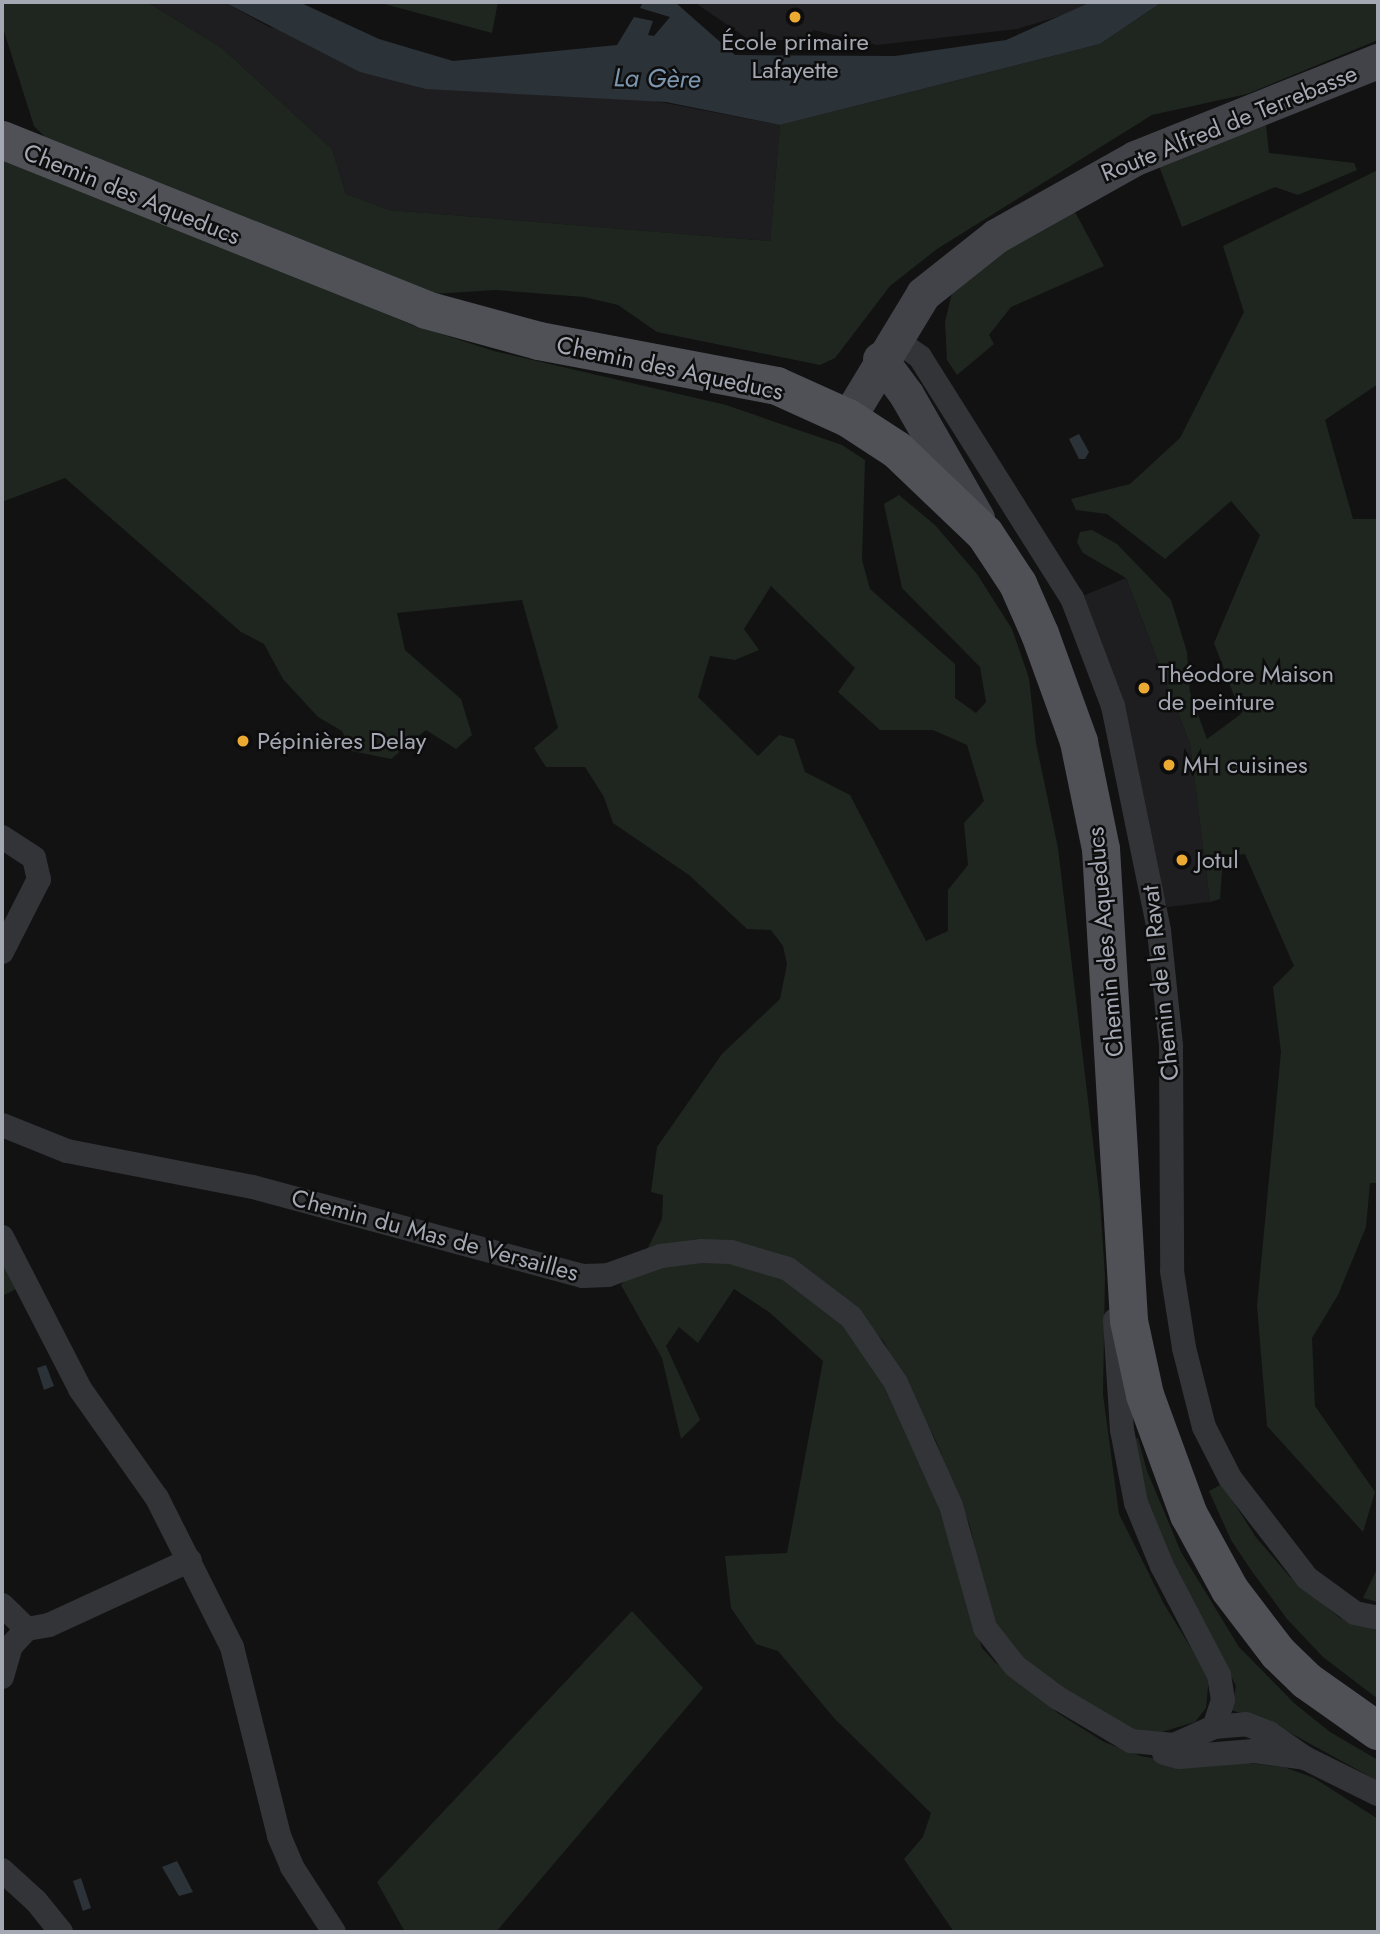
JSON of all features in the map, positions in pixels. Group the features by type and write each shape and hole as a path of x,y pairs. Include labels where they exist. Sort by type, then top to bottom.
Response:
{"main road":[{"name":"Chemin des Aqueducs","path":"2,140 426,310 539,341 777,386 848,418 897,450 985,534 1018,584 1040,634 1079,742 1101,849 1129,1321 1145,1395 1189,1515 1210,1557 1278,1653 1339,1707 1378,1731"}],"street":[{"name":"Route Alfred de Terrebasse","path":"848,418 886,349 937,279 1065,194 1135,158 1378,61"},
{"path":"886,349 906,394 985,534"},
{"name":"Chemin de la Ravat","path":"886,349 920,357 947,397 1072,598 1113,706 1159,931 1171,1046 1172,1271 1184,1348 1204,1427 1230,1478 1307,1578 1356,1613 1378,1618"},
{"path":"2,837 34,858 39,879 2,952"},
{"name":"Chemin du Mas de Versailles","path":"2,1125 67,1151 253,1187 527,1264 583,1276 608,1275 661,1256 731,1252 788,1269 836,1302 859,1328 908,1406 951,1506 985,1628 1015,1666 1099,1725 1145,1745 1174,1745 1214,1727 1231,1723 1257,1727 1305,1758"},
{"path":"2,1237 80,1389 157,1498 232,1647 279,1836 292,1867 334,1932"},
{"path":"1124,1250 1114,1328 1129,1470 1147,1533 1223,1688 1214,1727"},
{"path":"2,1677 11,1647 27,1629 49,1625 190,1560"},
{"path":"2,1605 27,1629"},
{"path":"1145,1745 1179,1756 1254,1751 1305,1758 1378,1794"},
{"path":"2,1870 36,1900 61,1932"}],"shaded area":[{"path":"2,2 147,2 222,48 332,149 346,194 389,210 770,241 780,125 1100,44 1162,2 1378,2 1378,40 1247,94 1152,115 937,249 890,286 835,358 820,365 657,332 618,305 584,297 496,290 433,294 45,137 34,126 2,25"},
{"path":"147,2 224,2 269,27 780,125 770,241 389,210 346,194 332,149 222,48"},
{"path":"377,2 498,2 492,33"},
{"path":"694,2 1091,2 1067,14 1017,29 877,45 813,30 810,41 748,39"},
{"path":"1266,125 1269,153 1354,163 1357,170 1298,195 1275,187 1182,227 1159,166"},
{"path":"2,156 410,324 494,351 726,405 842,445 865,460 862,560 870,589 955,664 955,698 976,713 986,702 980,667 902,588 884,504 899,495 935,525 977,574 1012,629 1029,678 1036,743 1058,848 1100,1201 1105,1276 1103,1394 1119,1514 1164,1604 1209,1677 1206,1708 1195,1722 1155,1734 1121,1727 1022,1661 991,1621 970,1526 936,1441 884,1342 841,1295 803,1269 645,1254 662,1219 663,1195 651,1192 657,1147 722,1054 780,999 787,964 783,946 771,930 747,929 689,875 613,823 604,797 585,767 546,767 534,748 558,728 522,600 397,613 405,650 461,699 472,735 456,749 426,730 391,759 352,751 342,731 318,717 283,679 264,644 241,632 65,478 2,502","holes":["771,586 855,668 838,692 880,730 933,730 967,745 984,801 964,823 968,865 948,890 948,931 926,941 850,795 805,772 794,739 779,735 758,756 698,697 710,656 735,660 759,650 744,629"]},
{"path":"1378,170 1378,384 1325,420 1353,519 1378,519 1378,1183 1370,1183 1366,1227 1338,1295 1312,1338 1315,1406 1375,1492 1363,1532 1267,1426 1257,1306 1281,1052 1273,987 1294,966 1245,854 1223,857 1220,899 1210,902 1190,744 1126,578 1083,553 1077,542 1080,532 1092,530 1117,544 1171,600 1187,652 1190,693 1207,739 1241,714 1214,643 1260,535 1231,501 1165,559 1107,514 1076,510 1071,499 1130,484 1180,438 1244,312 1223,246"},
{"path":"1074,210 1104,266 1011,307 989,335 994,344 957,375 947,360 945,322 952,293 974,265"},
{"path":"1126,578 1190,744 1210,902 1167,907 1080,597"},
{"path":"2,1256 18,1288 2,1296"},
{"path":"716,1257 780,1275 848,1325 916,1435 982,1648 995,1662 1059,1714 1104,1742 1141,1756 1190,1765 1240,1762 1284,1767 1314,1778 1378,1819 1378,1932 954,1932 904,1859 923,1837 931,1813 834,1718 778,1651 756,1644 731,1608 725,1556 787,1553 823,1361 769,1312 734,1289 698,1343 679,1327 666,1346 700,1420 681,1439 662,1358 621,1285 636,1269"},
{"path":"1138,1438 1147,1471 1181,1552 1239,1647 1294,1703 1330,1732 1378,1760 1378,1781 1274,1724 1231,1710 1236,1686 1158,1535 1138,1471 1134,1439"},
{"path":"1222,1484 1255,1536 1290,1577 1340,1618 1378,1631 1378,1699 1323,1657 1287,1619 1251,1570 1231,1540 1209,1491"},
{"path":"1378,1567 1378,1602 1363,1598"},
{"path":"632,1611 703,1688 496,1932 405,1932 377,1882"}],"water":[{"name":"La Gère","path":"224,2 299,2 379,39 453,61 617,45 634,17 653,21 648,35 654,36 670,17 640,8 643,2 676,3 735,55 895,56 1006,40 1091,2 1162,2 1100,44 780,125 666,102 426,89 360,72"},
{"path":"1079,434 1089,452 1085,459 1079,459 1069,439"},
{"path":"46,1365 54,1386 44,1390 37,1368"},
{"path":"177,1861 193,1892 179,1896 162,1867"},
{"path":"81,1878 91,1908 83,1911 73,1881"}],"place":[{"name":"École primaire Lafayette","path":"795,17"},
{"name":"Théodore Maison de peinture","path":"1144,688"},
{"name":"Pépinières Delay","path":"243,741"},
{"name":"MH cuisines","path":"1169,765"},
{"name":"Jotul","path":"1182,860"}]}
